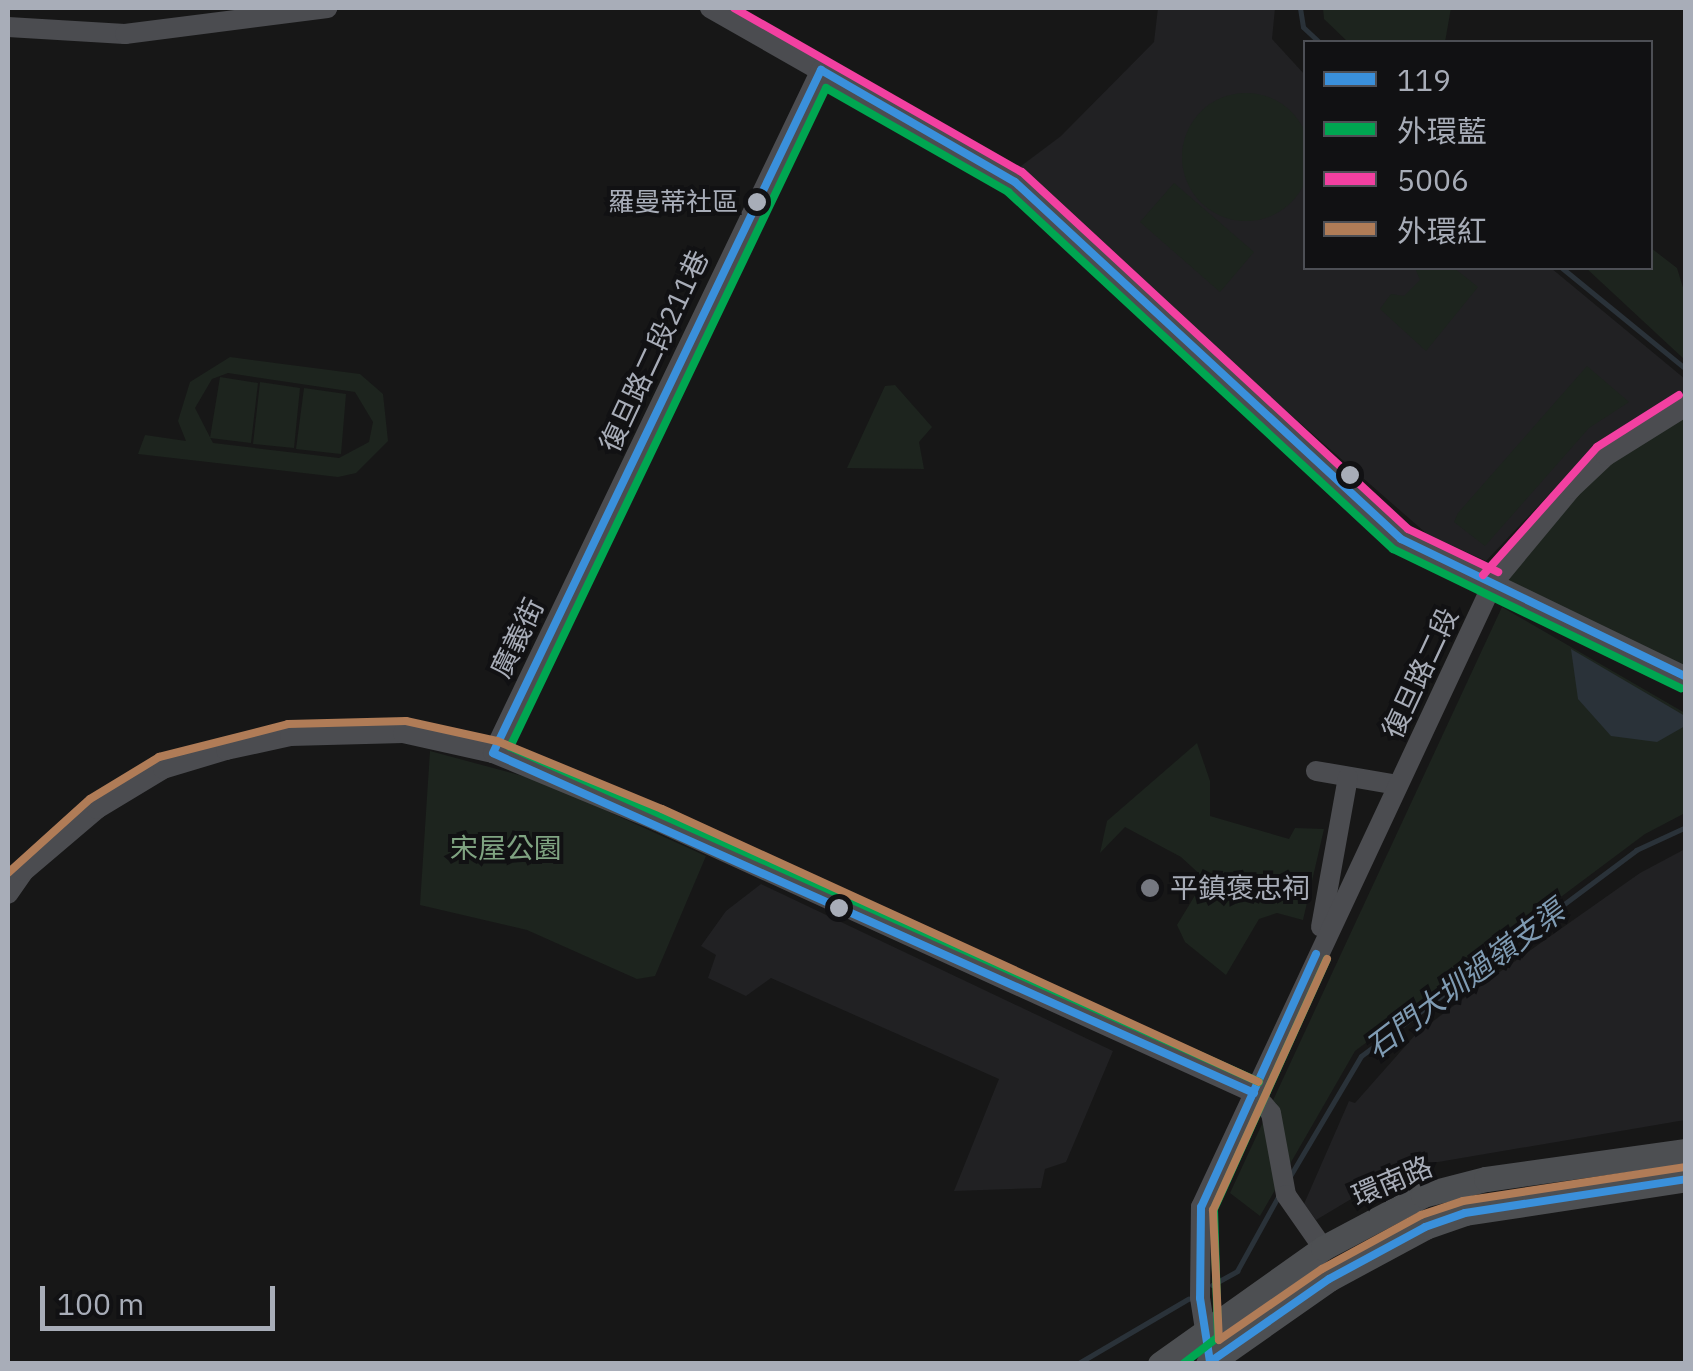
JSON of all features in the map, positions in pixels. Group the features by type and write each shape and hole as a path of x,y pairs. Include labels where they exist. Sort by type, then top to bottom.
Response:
{"main road":[{"name":"環南路","path":"1160,1364 1322,1248 1372,1218 1453,1187 1686,1150"},
{"name":"環南路","path":"1210,1363 1329,1279 1425,1227 1465,1213 1686,1179"}],"street":[{"path":"8,27 125,34 327,8"},
{"name":"復旦路二段","path":"710,8 1015,182 1401,538 1493,583 1201,1206 1210,1363"},
{"name":"復旦路二段211巷","path":"594,549 820,70"},
{"path":"1686,406 1606,456 1563,498 1493,583 1686,677"},
{"name":"廣義街","path":"493,753 594,549"},
{"path":"8,894 96,809 162,769 226,750 290,736 403,733 493,753 658,820 1254,1093 1271,1113 1286,1195 1322,1248"},
{"path":"1316,771 1397,785"},
{"path":"1316,954 1348,777"}],"shaded area":[{"path":"1158,8 1275,8 1272,39 1303,73 1303,270 1553,270 1685,379 1685,392 1578,464 1486,561 1427,534 1013,172 1061,136 1154,42"},
{"path":"1571,649 1685,716 1685,726 1657,742 1611,736 1578,699"},
{"path":"1685,849 1685,1120 1403,1168 1316,1220 1304,1204 1349,1101 1355,1103 1416,1034 1484,983 1640,873"},
{"path":"761,884 1113,1051 1066,1162 1045,1169 1041,1188 954,1191 999,1079 771,978 746,996 708,978 716,955 701,946 726,911"}],"green space":[{"path":"1323,8 1451,8 1445,40 1346,40 1324,19"},
{"path":"1233,94 1259,94 1282,104 1303,128 1303,186 1282,210 1259,220 1233,220 1210,210 1193,193 1183,170 1183,144 1193,121 1210,104"},
{"path":"1174,183 1254,252 1220,292 1140,222"},
{"path":"1653,250 1677,268 1685,294 1685,360 1588,270 1653,270"},
{"path":"1416,270 1457,270 1478,287 1426,351 1380,309 1391,294 1404,296 1420,280"},
{"path":"230,357 360,374 383,394 388,441 356,473 338,477 138,454 145,435 186,441 178,421 190,382","holes":["228,373 355,392 373,422 369,442 339,458 213,443 195,408 212,379"]},
{"path":"1587,366 1629,402 1589,428 1485,546 1454,522 1458,513"},
{"path":"220,377 258,383 251,443 210,438"},
{"path":"260,382 300,388 294,448 253,444"},
{"path":"895,385 932,427 919,442 924,469 847,468 885,386"},
{"path":"304,388 346,394 341,454 296,449"},
{"path":"1685,409 1685,668 1505,582 1571,489"},
{"path":"1502,607 1685,713 1685,813 1645,834 1355,1051 1260,1216 1230,1193"},
{"path":"1197,743 1210,781 1210,816 1289,839 1295,828 1324,829 1303,920 1277,913 1259,919 1226,975 1185,942 1177,925 1205,879 1181,857 1125,827 1100,853 1107,821"},
{"name":"宋屋公園","path":"430,751 541,781 706,856 655,976 637,979 527,930 420,905"}],"waterway":[{"name":"石門大圳過嶺支渠","path":"1300,8 1303,27 1317,40"},
{"name":"石門大圳過嶺支渠","path":"1564,270 1686,369"},
{"name":"石門大圳過嶺支渠","path":"1290,1176 1361,1056 1636,850 1686,827"},
{"name":"石門大圳過嶺支渠","path":"1212,1285 1237,1271 1279,1195"},
{"name":"石門大圳過嶺支渠","path":"1077,1364 1188,1299"}],"transit line":[{"name":"5006","path":"734,8 1022,172 1408,529 1498,572"},
{"name":"119","path":"1254,1093 493,753 821,70 1015,182 1401,539 1686,677"},
{"name":"外環藍","path":"1259,1082 510,747 826,88 1008,192 1393,549 1681,688"},
{"name":"5006","path":"1483,575 1597,447 1679,395"},
{"name":"外環紅","path":"8,873 90,799 159,757 288,724 406,721 497,741 662,809 1259,1082"},
{"name":"119","path":"1316,954 1201,1207 1200,1298 1210,1362 1329,1279 1425,1227 1465,1213 1686,1179"},
{"name":"外環藍","path":"1183,1364 1218,1337 1214,1209 1327,959"},
{"name":"外環紅","path":"1327,959 1213,1210 1219,1340 1322,1269 1421,1215 1463,1201 1684,1167"}],"place":[{"name":"羅曼蒂社區","path":"757,202"},
{"name":"平鎮褒忠祠","path":"1150,888"}]}
